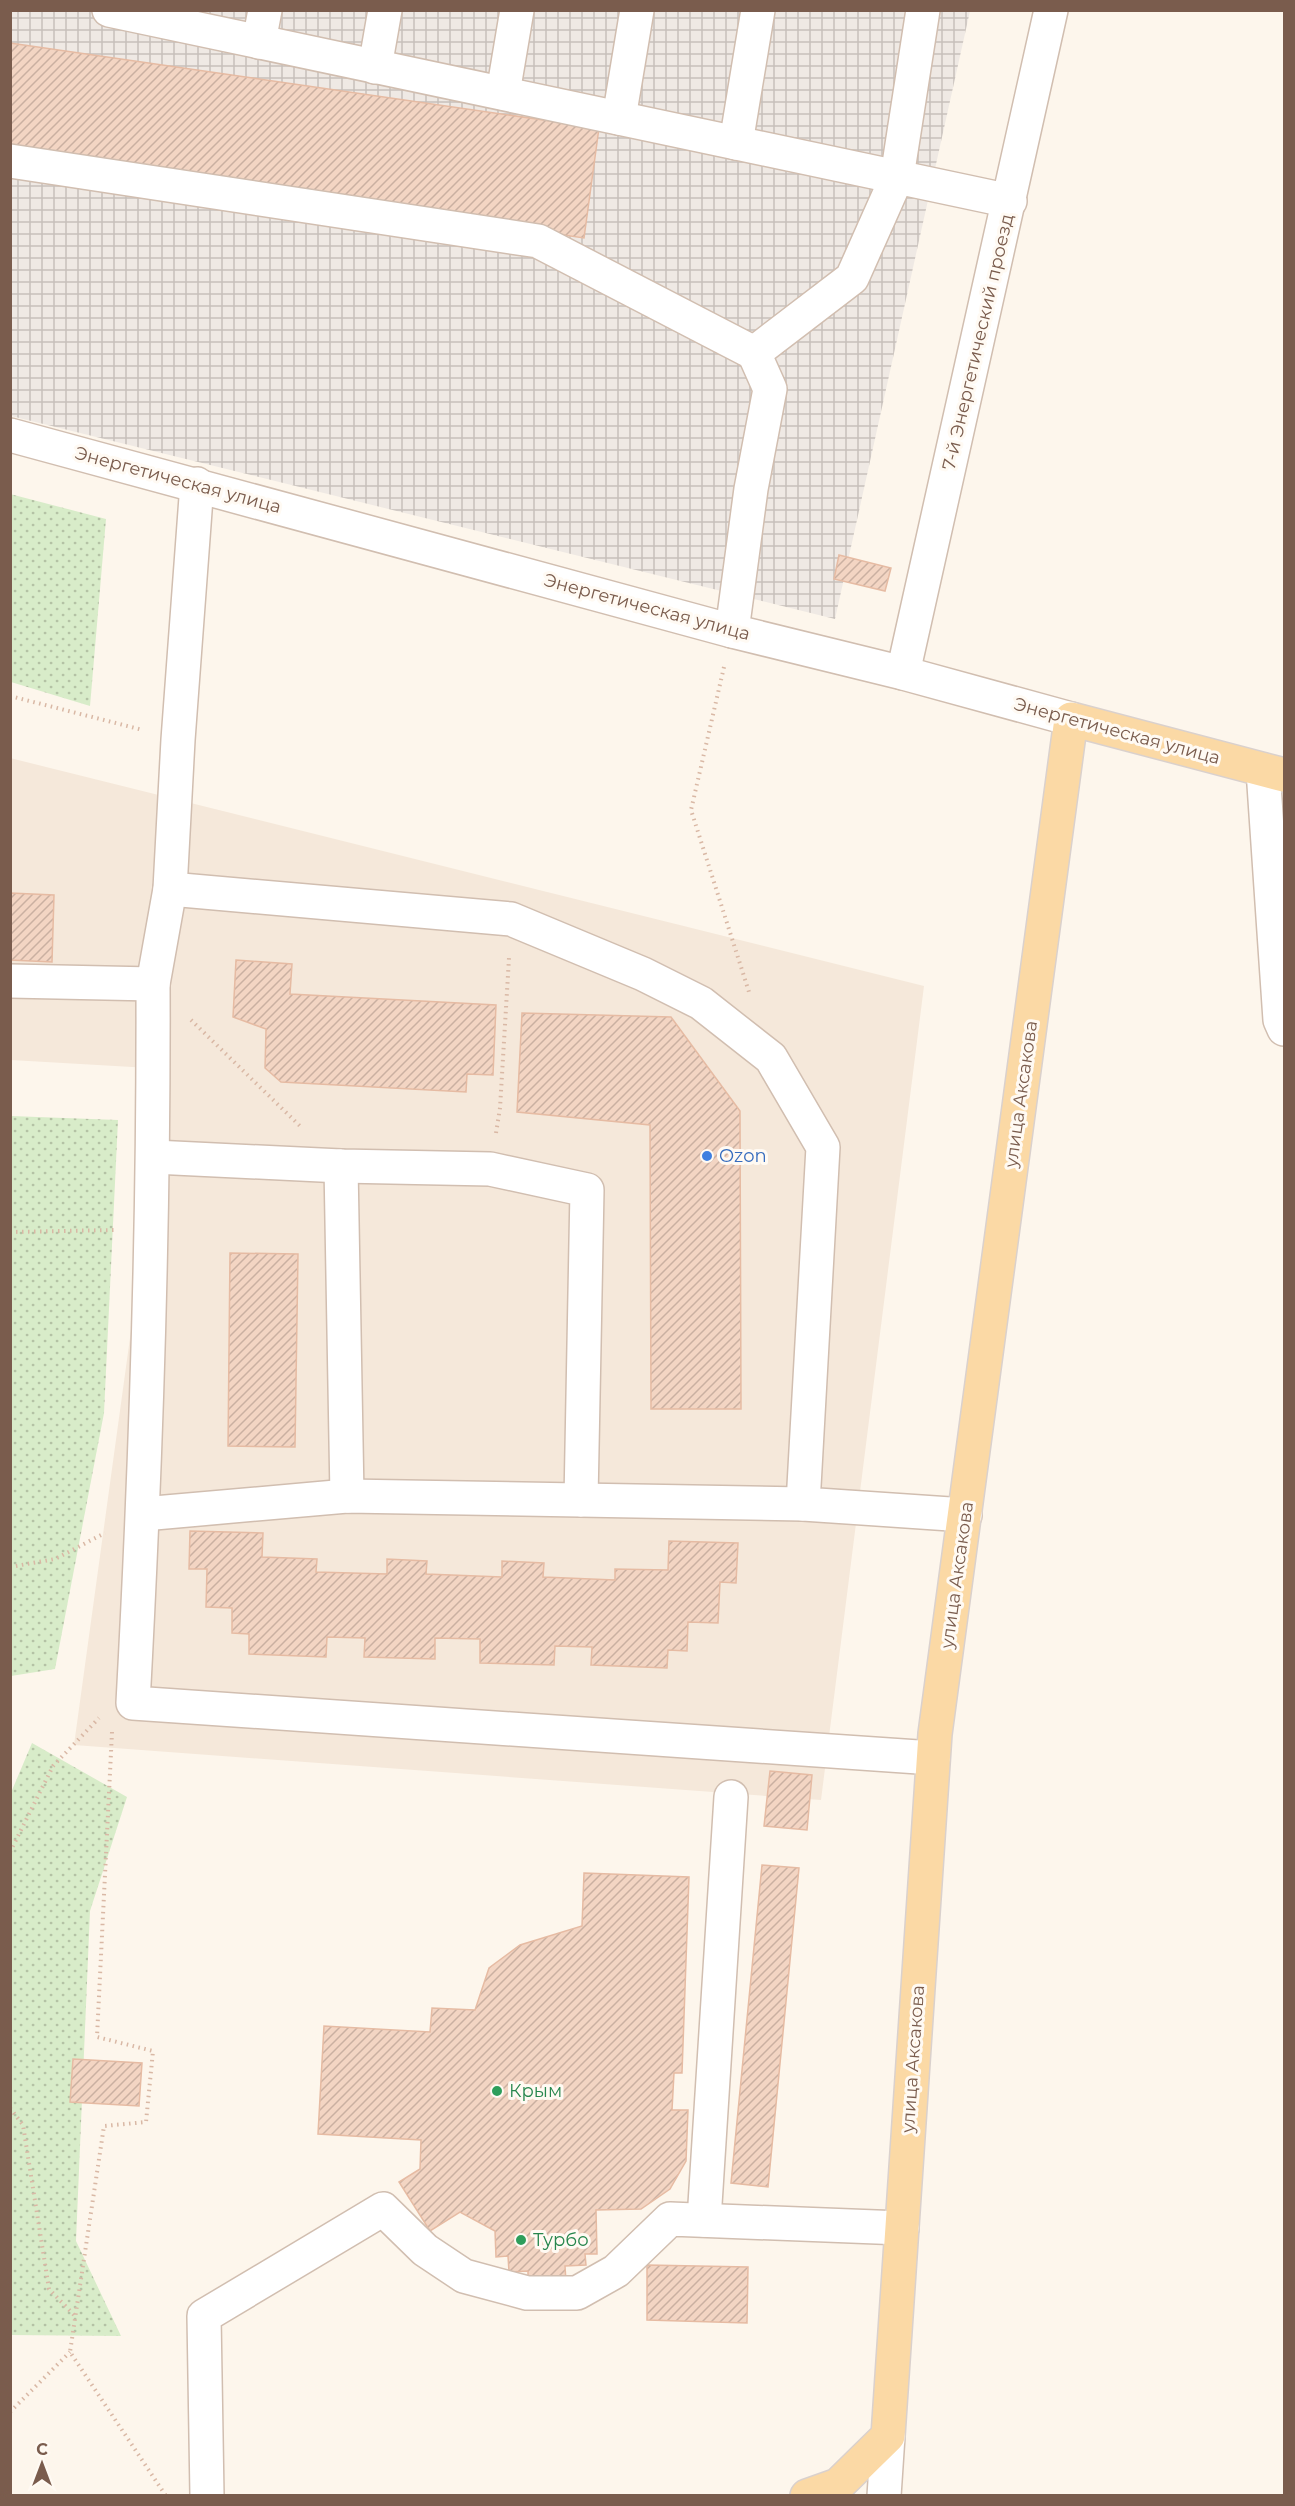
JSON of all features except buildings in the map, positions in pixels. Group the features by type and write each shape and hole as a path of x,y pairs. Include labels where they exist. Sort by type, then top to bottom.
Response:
{"main road":[{"name":"Энергетическая улица","path":"1071,719 1274,773"},
{"name":"улица Аксакова","path":"888,2436 933,1758 1071,719"},
{"path":"807,2496 838,2485 888,2436"}],"street":[{"path":"259,42 265,10"},
{"path":"375,67 385,10"},
{"path":"503,93 517,10"},
{"path":"619,118 638,10"},
{"path":"736,143 758,10"},
{"path":"754,353 852,278 897,177 923,10"},
{"name":"7-й Энергетический проезд","path":"903,673 1051,10"},
{"path":"128,12 375,67 1010,201"},
{"path":"10,161 538,241 754,353 770,389 752,489 732,631"},
{"name":"Энергетическая улица","path":"10,435 732,631 903,673 1071,719"},
{"path":"196,484 170,889 153,984 154,1157 143,1514 123,1704 933,1758"},
{"path":"1274,773 1280,1020 1284,1029"},
{"path":"170,889 511,919 643,974 701,1003 771,1058 823,1146 803,1504"},
{"path":"10,981 153,984"},
{"path":"154,1157 341,1166 490,1169 587,1190 580,1500"},
{"path":"341,1166 347,1496"},
{"path":"143,1514 347,1496 803,1504 965,1515"},
{"path":"704,2220 731,1797"},
{"path":"207,2496 204,2316 382,2209 425,2250 464,2276 527,2293 577,2293 616,2271 670,2219 902,2228"},
{"name":"улица Аксакова","path":"884,2496 888,2436"}],"path":[{"path":"732,631 691,810 753,1002"},
{"path":"10,696 178,740"},
{"path":"500,1108 511,919"},
{"path":"153,984 341,1166"},
{"path":"10,1232 151,1230"},
{"path":"10,1567 55,1559 143,1514"},
{"path":"10,1852 53,1766 123,1704"},
{"path":"10,2412 70,2352 104,2126 146,2122 153,2051 97,2037 123,1704"},
{"path":"10,2108 23,2125 49,2289 76,2316"},
{"path":"70,2352 166,2496"}],"shaded area":[{"path":"11,11 970,11 835,619 11,416"},
{"path":"10,758 924,986 821,1800 74,1745 167,1069 11,1060"}],"green space":[{"path":"10,494 106,519 90,706 11,682"},
{"path":"11,1116 118,1120 104,1413 55,1669 11,1676"},
{"path":"32,1743 127,1797 90,1911 76,2241 121,2336 11,2335 10,1795"}],"place":[{"name":"Ozon","path":"707,1156"},
{"name":"Крым","path":"497,2091"},
{"name":"Турбо","path":"521,2240"}]}
